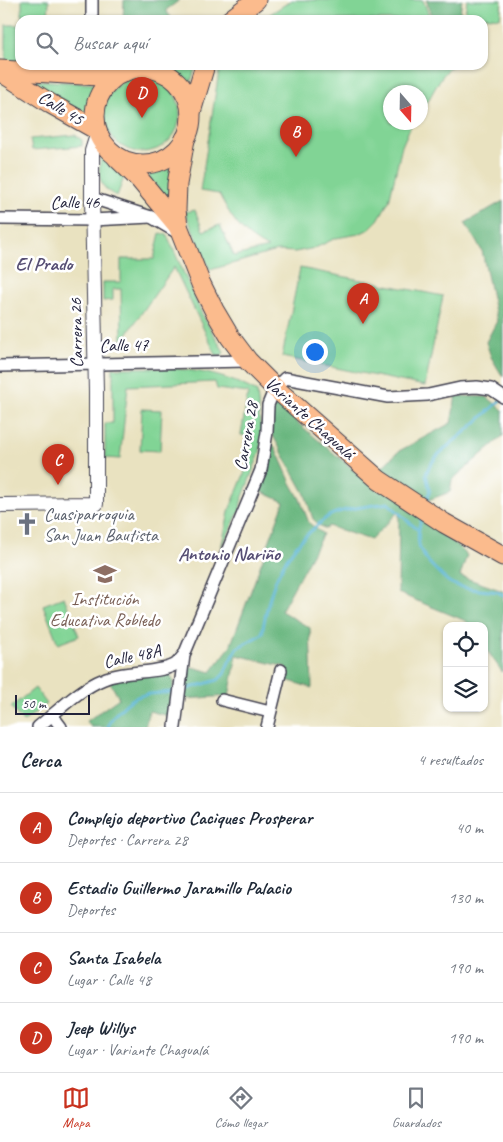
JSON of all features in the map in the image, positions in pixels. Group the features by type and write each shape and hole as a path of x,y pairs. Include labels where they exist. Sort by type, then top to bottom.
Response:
{"main road":[{"path":"236,15 256,0"},
{"path":"129,70 113,79 101,93 95,111 97,131 106,147 112,152 128,161 147,163 165,158 173,153 184,139 204,70"},
{"path":"157,70 173,79 185,94 191,112"},
{"name":"Calle 45","path":"0,71 96,71 120,74"},
{"name":"Calle 45","path":"0,71 97,131"},
{"name":"Variante Chagualá","path":"184,139 176,210 179,230 195,271 214,310 230,337 248,361 275,388 379,480 444,524 503,556"},
{"name":"Variante Chagualá","path":"112,152 140,180 179,230"}],"street":[{"path":"92,0 92,15"},
{"name":"Carrera 26","path":"0,505 96,504 96,363 92,151 97,131"},
{"name":"Calle 46","path":"92,198 151,217 179,230"},
{"name":"Calle 46","path":"0,219 92,220 151,217"},
{"name":"Calle 47","path":"0,366 248,361"},
{"name":"Carrera 28","path":"175,727 184,655 260,470 267,432 268,405 275,388 285,378 388,397 428,395 460,388 477,387 491,389 502,396"},
{"name":"Calle 48A","path":"38,727 90,686 106,678 123,673 164,669 175,664 184,655"},
{"path":"267,727 281,670"},
{"path":"222,700 270,712"},
{"path":"52,715 61,727"}],"green space":[{"path":"22,0 49,0 48,15 22,15"},
{"path":"124,0 180,0 166,10 169,15 123,15"},
{"path":"292,0 423,0 429,15 269,15"},
{"path":"426,0 462,0 460,15 432,15"},
{"path":"467,0 502,0 500,18 488,17 488,15 465,14"},
{"path":"6,25 15,25 15,61 6,61"},
{"path":"175,70 195,70 189,89 171,72"},
{"path":"219,70 447,70 428,101 428,85 383,85 383,130 409,130 402,146 389,201 378,220 369,229 359,234 336,238 315,248 295,252 277,251 210,270 185,212 195,210 203,231 220,225 234,256 268,248 250,237 238,225 219,194 200,191"},
{"path":"150,76 163,82 174,93 180,106 178,129 163,146 150,152 134,152 121,146 106,129 104,106 110,93 127,78"},
{"path":"34,80 95,84 88,100 87,113 83,115 35,83"},
{"path":"75,135 82,140 82,146 32,150 30,139"},
{"path":"101,153 125,175 117,196 105,188 100,179"},
{"path":"171,168 169,200 148,178 151,174"},
{"path":"503,201 503,377 491,357 486,342 497,321 482,251 465,223"},
{"path":"160,233 167,235 202,314 224,352 222,355 216,355 174,267 122,341 121,289 113,289 113,300 103,301 103,282 121,282 121,259 154,259"},
{"path":"300,268 443,296 425,386 282,357"},
{"path":"113,368 169,368 187,370 221,377 257,392 260,424 263,426 260,452 241,502 240,510 221,548 230,508 250,460 251,436 241,435 248,393 217,389 215,382 128,386 120,459 105,458 105,423 113,423"},
{"path":"456,396 487,397 503,410 503,436 452,480 450,492 407,508 455,543 467,555 460,576 503,591 503,673 488,652 488,622 467,622 398,593 399,511 371,540 328,526 326,529 313,519 305,494 272,434 272,408 278,403 286,413 367,481 399,451 451,423"},
{"path":"142,409 162,410 160,451 140,450"},
{"path":"271,442 300,499 309,523 323,534 281,611 310,628 312,688 283,679 286,667 237,655 229,696 184,699 188,666 211,672 230,647 284,502 258,490 267,472"},
{"path":"64,597 79,636 58,644 43,605"},
{"path":"170,674 174,682 169,716 149,711 145,727 91,727 87,721 119,698 109,681 125,677"},
{"path":"35,688 47,704 23,722 11,707"}],"waterway":[{"path":"426,503 430,491 426,474 432,463 444,449 501,400"},
{"path":"183,690 218,680 224,674 237,648 262,634 268,604 277,576 301,540 327,517 344,511 388,503 418,530"},
{"path":"422,516 418,533 419,546 426,558 440,574 449,582 460,587 498,592 503,595"},
{"path":"108,727 115,714 135,698 148,694 177,691"}],"place":[{"name":"Jeep Willys","path":"142,118"},
{"name":"Estadio Guillermo Jaramillo Palacio","path":"296,157"},
{"name":"Complejo deportivo Caciques Prosperar","path":"363,324"},
{"name":"Santa Isabela","path":"58,485"},
{"name":"Cuasiparroquia San Juan Bautista","path":"27,524"},
{"name":"Institución Educativa Robledo","path":"105,574"}],"district":[{"name":"El Prado","path":"44,264"},
{"name":"Antonio Nariño","path":"229,554"}]}
